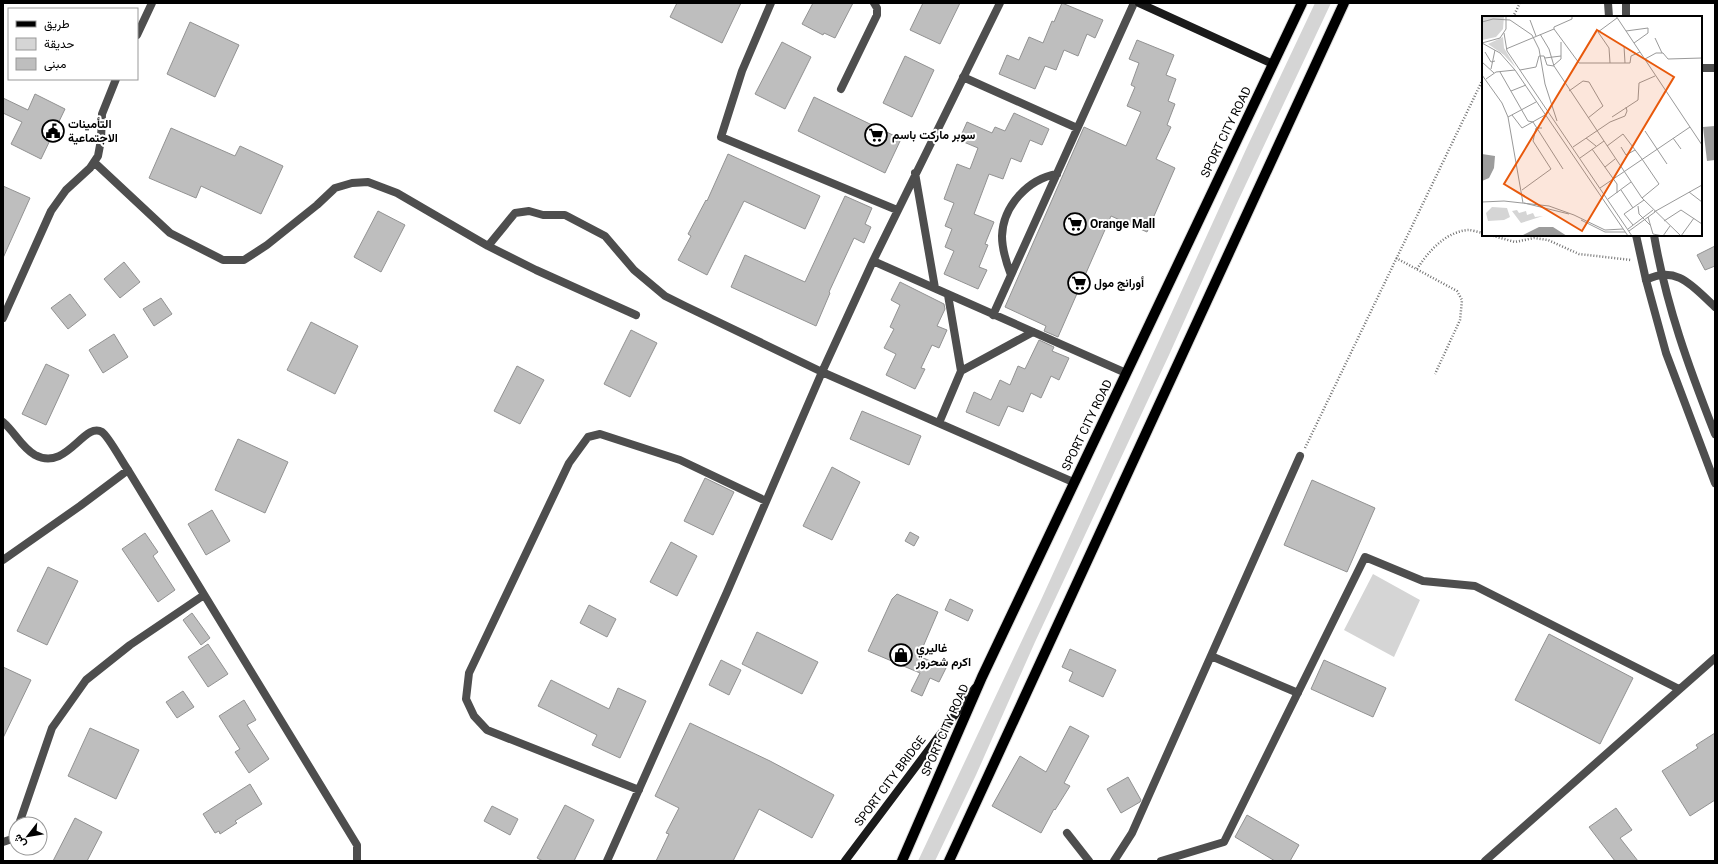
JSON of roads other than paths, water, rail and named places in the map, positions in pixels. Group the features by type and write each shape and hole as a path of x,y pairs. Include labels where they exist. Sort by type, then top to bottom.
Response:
{"main road":[{"path":"1139,3 1273,64"},
{"name":"SPORT CITY ROAD","path":"902,861 982,677 1302,3"},
{"path":"949,861 1344,3"},
{"name":"SPORT CITY BRIDGE","path":"845,861 982,677"}],"street":[{"path":"138,33 152,3"},
{"path":"771,3 742,72 721,137 897,210"},
{"path":"841,88 877,15 877,8 874,3"},
{"path":"607,861 822,372 897,210 1000,3"},
{"path":"993,315 1134,3"},
{"path":"1608,3 1609,16"},
{"path":"1626,3 1626,16"},
{"path":"1702,68 1715,68"},
{"path":"963,77 1078,128"},
{"path":"3,318 51,211 66,190 94,162 100,148 102,114 116,80"},
{"path":"94,162 170,233 223,260 244,260 267,246 317,205 335,188 352,183 368,182 397,193 488,246 536,270 636,315"},
{"path":"915,173 935,288"},
{"path":"1011,275 1003,249 1002,235 1006,218 1017,197 1046,176 1057,174"},
{"path":"488,246 515,213 529,211 543,215 565,214 605,236 634,270 664,296 822,372 1074,482"},
{"path":"1636,236 1641,261 1666,353 1715,483"},
{"path":"1654,236 1662,274 1681,345 1715,434"},
{"path":"873,261 1126,373"},
{"path":"1646,280 1662,274 1669,274 1682,278 1715,308"},
{"path":"939,423 961,371 948,295"},
{"path":"961,371 1032,332"},
{"path":"3,422 15,433 26,449 35,455 50,459 65,453 90,432 98,431 105,436 128,470 356,845 358,861"},
{"path":"638,790 488,730 474,716 466,699 469,673 569,463 588,437 600,434 680,460 766,501"},
{"path":"1114,861 1132,833 1300,456"},
{"path":"3,560 128,470"},
{"path":"1161,861 1224,842 1365,557 1423,581 1475,586 1679,689"},
{"path":"22,816 52,728 86,680 130,645 204,595"},
{"path":"1211,656 1298,693"},
{"path":"1485,861 1715,658"},
{"path":"1067,833 1089,861"}],"place":[{"name":"التأمينات الاجتماعية","path":"53,131"},
{"name":"سوبر ماركت باسم","path":"876,135"},
{"name":"Orange Mall","path":"1075,224"},
{"name":"أورانج مول","path":"1079,283"},
{"name":"غاليري اكرم شحرور","path":"901,655"}]}
